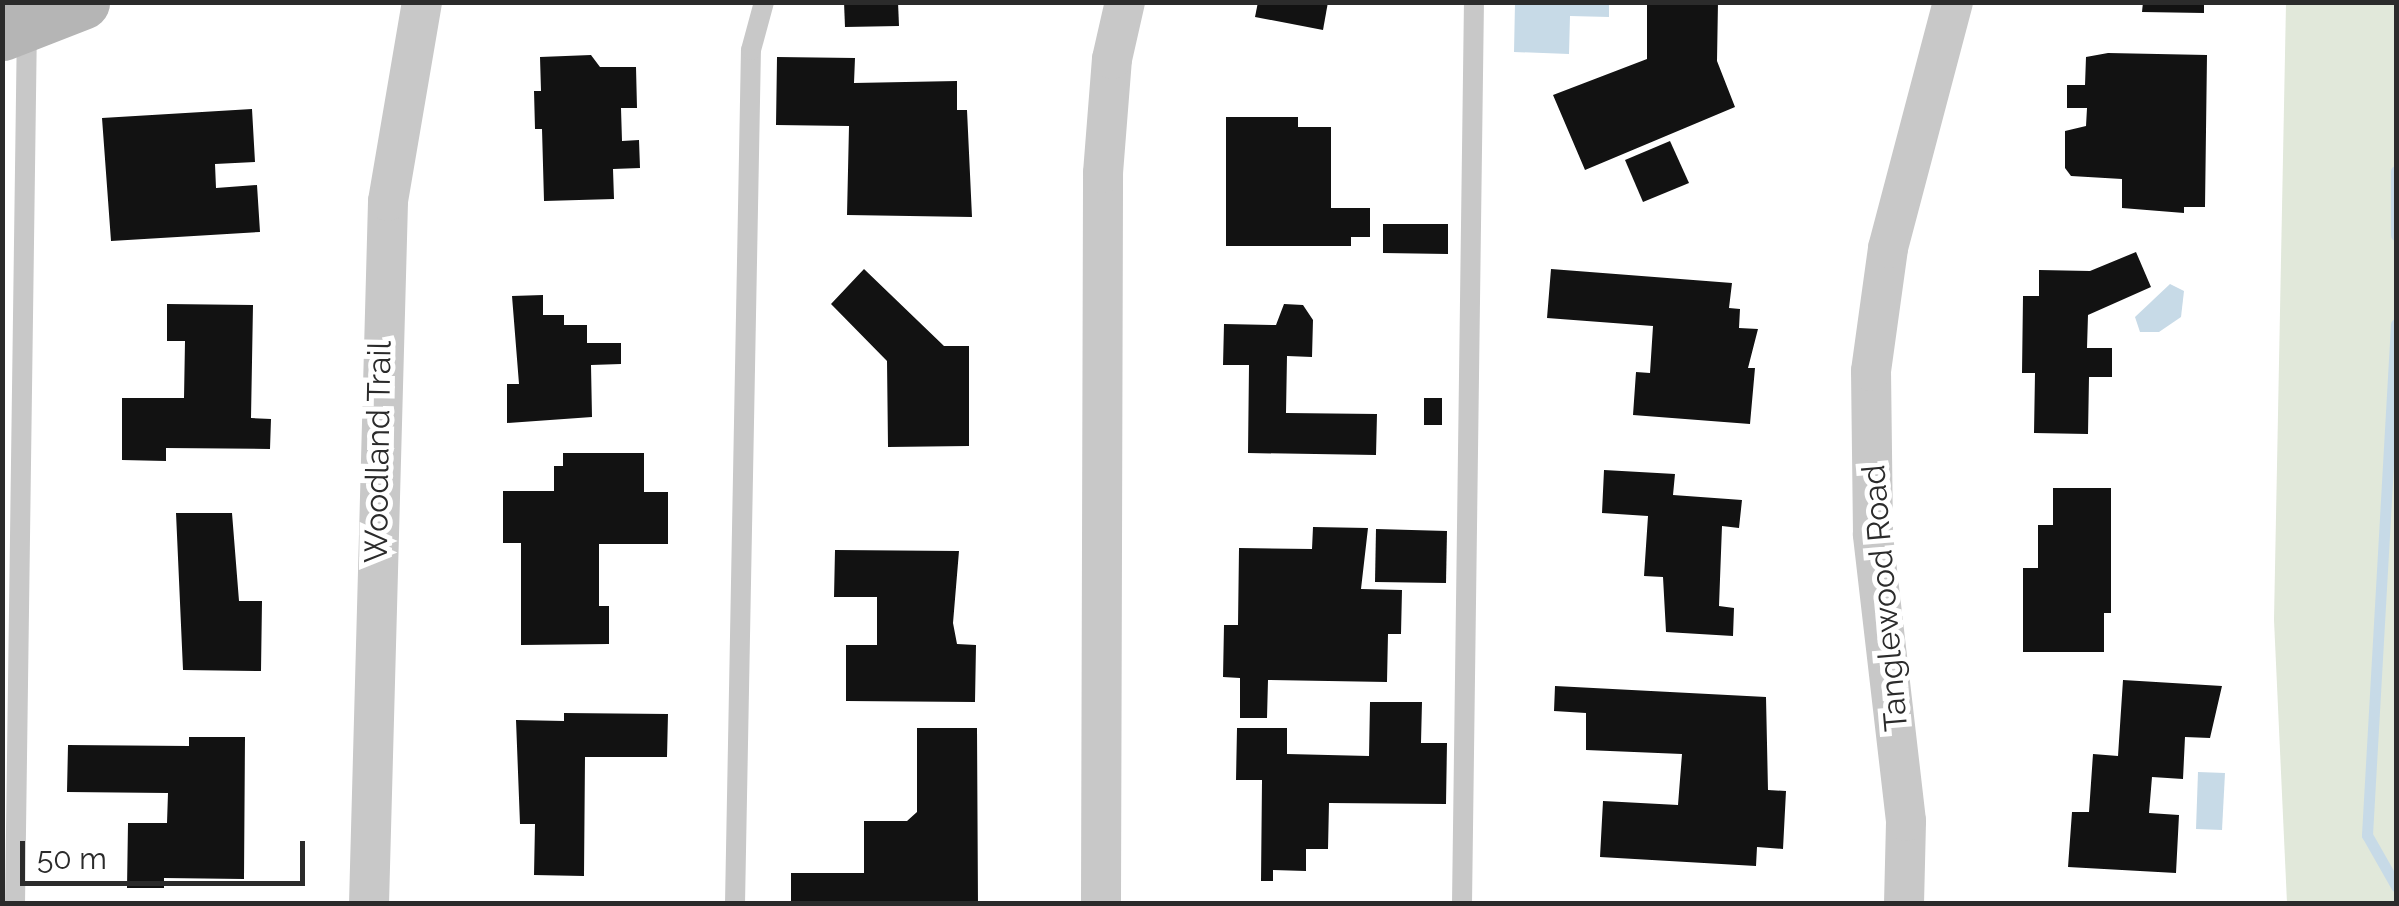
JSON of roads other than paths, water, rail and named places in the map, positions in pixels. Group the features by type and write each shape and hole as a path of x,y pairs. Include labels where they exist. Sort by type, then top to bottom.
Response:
{"street":[{"name":"Woodland Trail","path":"369,904 388,202 422,2"},
{"path":"1101,904 1103,173 1112,59 1124,2"},
{"name":"Tanglewood Road","path":"1904,904 1906,821 1873,534 1870,371 1888,248 1953,2"}],"lane":[{"path":"734,904 751,50 764,2"},
{"path":"1462,904 1474,2"},
{"path":"15,904 44,14"}],"water":[{"path":"1515,3 1609,3 1609,17 1570,16 1569,54 1514,52"},
{"path":"2170,284 2184,291 2181,317 2159,332 2140,332 2135,317"},
{"path":"2198,772 2225,773 2222,830 2196,829"}],"waterway":[{"path":"2396,171 2396,235"},
{"path":"2396,324 2367,835 2396,886"}]}
